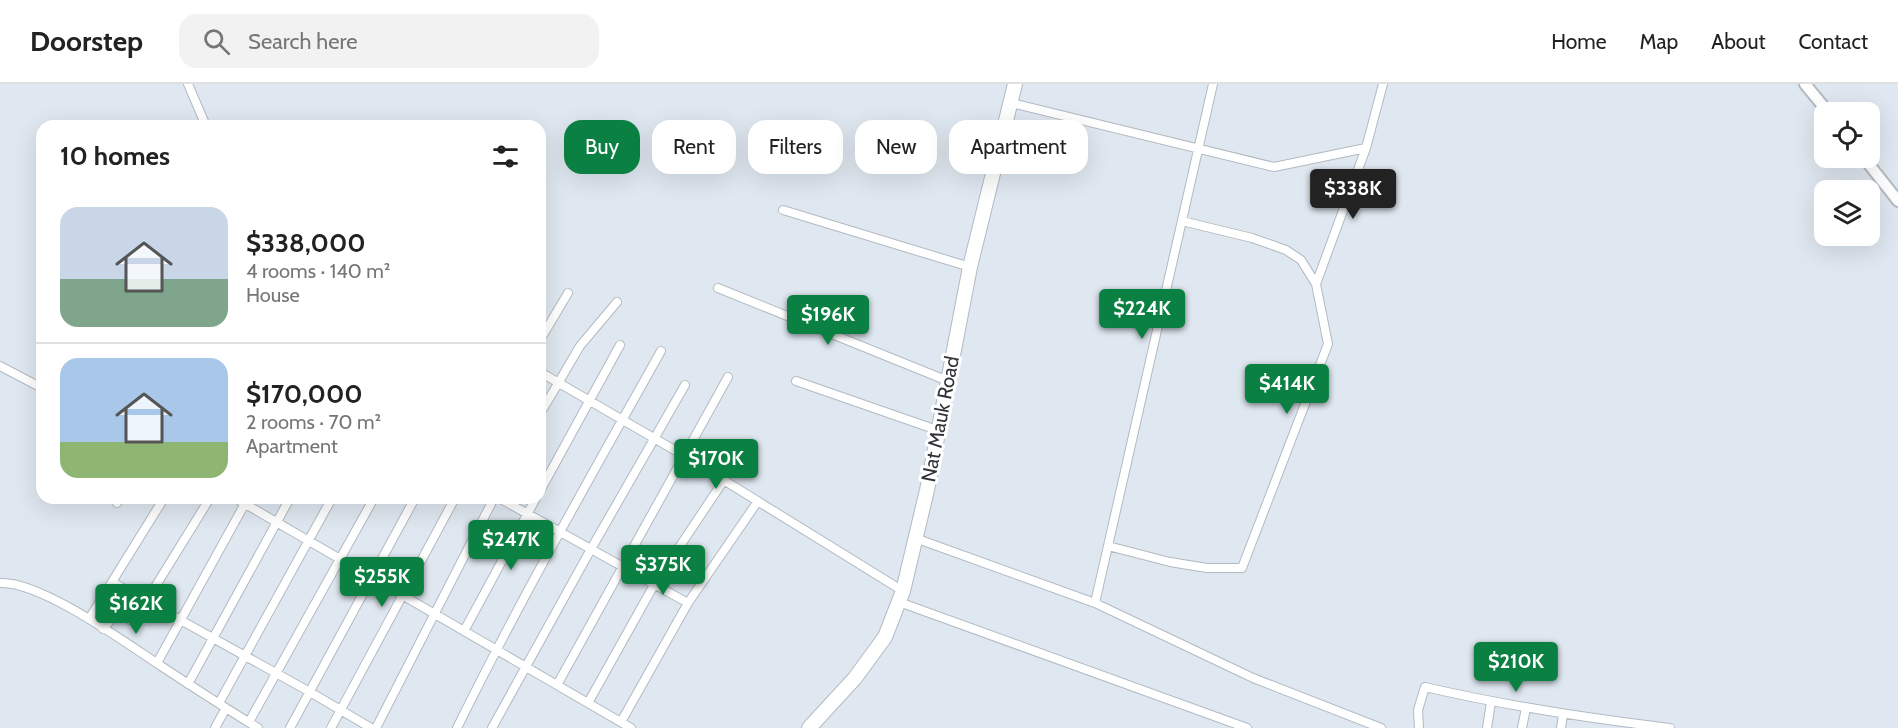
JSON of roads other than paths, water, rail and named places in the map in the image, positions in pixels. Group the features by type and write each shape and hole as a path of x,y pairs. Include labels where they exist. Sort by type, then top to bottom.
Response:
{"highway":[{"name":"Nat Mauk Road","path":"809,728 855,678 885,637 901,597 927,490 970,267 1015,84"}],"street":[{"path":"188,84 203,120"},
{"path":"1095,603 1214,84"},
{"path":"1316,284 1366,148 1383,84"},
{"path":"1805,84 1820,102"},
{"path":"1011,103 1274,167 1366,148"},
{"path":"1872,168 1898,201"},
{"path":"783,210 970,267"},
{"path":"1108,546 1170,562 1207,568 1242,568 1328,344 1316,284 1301,260 1286,250 1252,238 1182,221"},
{"path":"718,288 948,381"},
{"path":"546,330 568,293"},
{"path":"546,403 580,346 617,302"},
{"path":"546,480 620,345"},
{"path":"457,728 496,649 559,532 661,351"},
{"path":"0,366 36,385"},
{"path":"546,376 684,455 758,501 901,597 1247,728"},
{"path":"557,685 728,378"},
{"path":"796,381 937,430"},
{"path":"492,728 685,385"},
{"path":"588,703 654,585 723,480"},
{"path":"621,722 688,603 758,501"},
{"path":"89,620 160,504"},
{"path":"103,629 118,611 130,620 139,613 148,602 206,504"},
{"path":"156,663 245,504"},
{"path":"251,504 276,522 632,728"},
{"path":"188,684 286,504"},
{"path":"215,728 222,706 245,656 329,504"},
{"path":"249,722 371,504"},
{"path":"290,728 412,504"},
{"path":"331,728 451,504"},
{"path":"376,728 491,504"},
{"path":"510,504 688,603"},
{"path":"464,631 533,504"},
{"path":"915,538 1095,603 1254,678 1382,728"},
{"path":"112,582 371,728"},
{"path":"0,584 9,583 38,591 89,620 258,728"},
{"path":"1419,728 1418,710 1425,687 1563,715 1638,726 1670,728"},
{"path":"1487,728 1491,702"},
{"path":"1522,728 1526,708"},
{"path":"1561,728 1563,715"}]}
